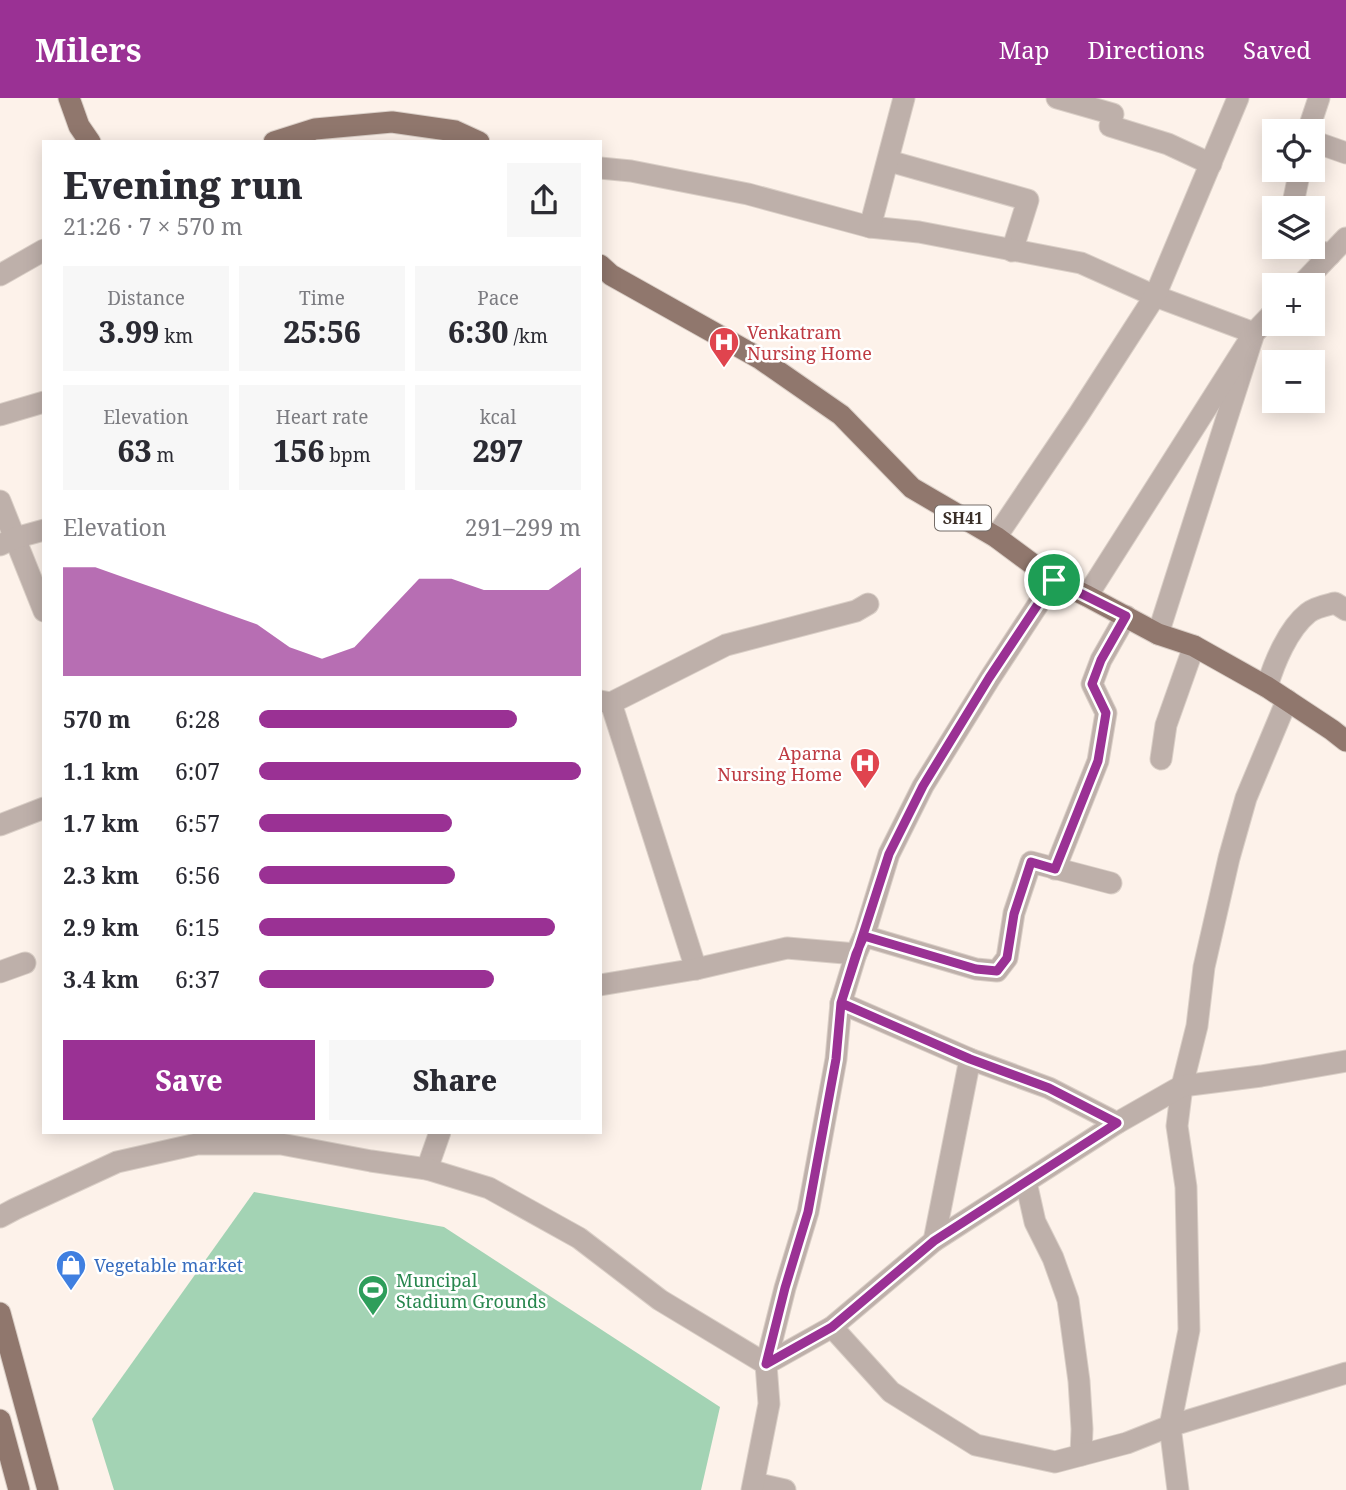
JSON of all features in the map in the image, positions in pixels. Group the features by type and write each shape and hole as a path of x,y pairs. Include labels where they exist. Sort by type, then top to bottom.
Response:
{"main road":[{"path":"69,98 79,126 89,140"},
{"path":"281,140 315,130 392,122 455,131 475,140"},
{"name":"SH41","path":"602,267 611,275 759,358 841,415 912,488 996,537 1054,580 1158,634 1194,646 1267,687 1346,741"},
{"path":"0,1313 48,1490"},
{"path":"0,1420 19,1490"}],"street":[{"path":"870,227 904,98"},
{"path":"1057,98 1113,114 1110,126 1168,144 1211,163"},
{"path":"996,537 1155,296 1238,98"},
{"path":"1312,119 1319,98"},
{"path":"1325,146 1346,153"},
{"path":"889,161 1027,200 1012,251"},
{"path":"602,168 747,194 870,227 919,232 1080,263 1155,296 1254,333"},
{"path":"1313,273 1346,237"},
{"path":"0,275 42,251"},
{"path":"1325,253 1330,255"},
{"path":"1087,596 1254,333 1262,325"},
{"path":"1158,634 1254,333"},
{"path":"0,415 42,403"},
{"path":"0,501 7,542 42,607"},
{"path":"7,542 42,531"},
{"path":"785,1490 753,1486 769,1404 766,1364 808,1212 836,1059 841,1003 889,854 923,786 989,678 1054,580"},
{"path":"1267,687 1275,662 1291,633 1310,611 1335,603 1346,610"},
{"path":"696,969 606,702 726,645 856,611 868,604"},
{"path":"1055,869 1098,761 1106,713 1092,684 1101,660 1126,616"},
{"path":"1161,760 1167,725 1194,646"},
{"path":"1178,1490 1170,1426 1189,1330 1186,1187 1177,1126 1182,1086 1198,1026 1204,967 1229,858 1246,798 1287,700"},
{"path":"0,825 42,809"},
{"path":"602,985 696,969 787,948 860,945 997,971 1007,958 1014,914 1031,862 1111,883"},
{"path":"0,972 25,963"},
{"path":"841,1003 970,1059 1049,1088 1117,1123"},
{"path":"934,1241 970,1059"},
{"path":"766,1364 832,1327 934,1241 1117,1123 1182,1086 1346,1061"},
{"path":"427,1169 439,1134"},
{"path":"0,1217 117,1162 198,1138 281,1144 427,1169 489,1188 579,1238 660,1300 766,1364"},
{"path":"1026,1182 1035,1222 1053,1258 1068,1300 1079,1381 1081,1455"},
{"path":"832,1327 891,1392 976,1445 1055,1462 1127,1443 1170,1426 1346,1373"}],"green space":[{"name":"Muncipal Stadium Grounds","path":"254,1192 444,1227 720,1407 701,1490 114,1490 92,1419"}],"place":[{"name":"Venkatram Nursing Home","path":"724,369"},
{"name":"Aparna Nursing Home","path":"865,790"},
{"name":"Vegetable market","path":"71,1292"},
{"name":"Muncipal Stadium Grounds","path":"373,1317"}],"route":[{"path":"1054,580 989,678 923,786 889,854 864,936 841,1003 836,1059 808,1212 766,1364 832,1327 934,1241 1117,1123 1049,1088 970,1059 841,1003 856,954 864,936 976,969 997,971 1007,958 1014,914 1031,862 1055,869 1098,761 1106,713 1092,684 1101,660 1126,616 1054,580"}]}
